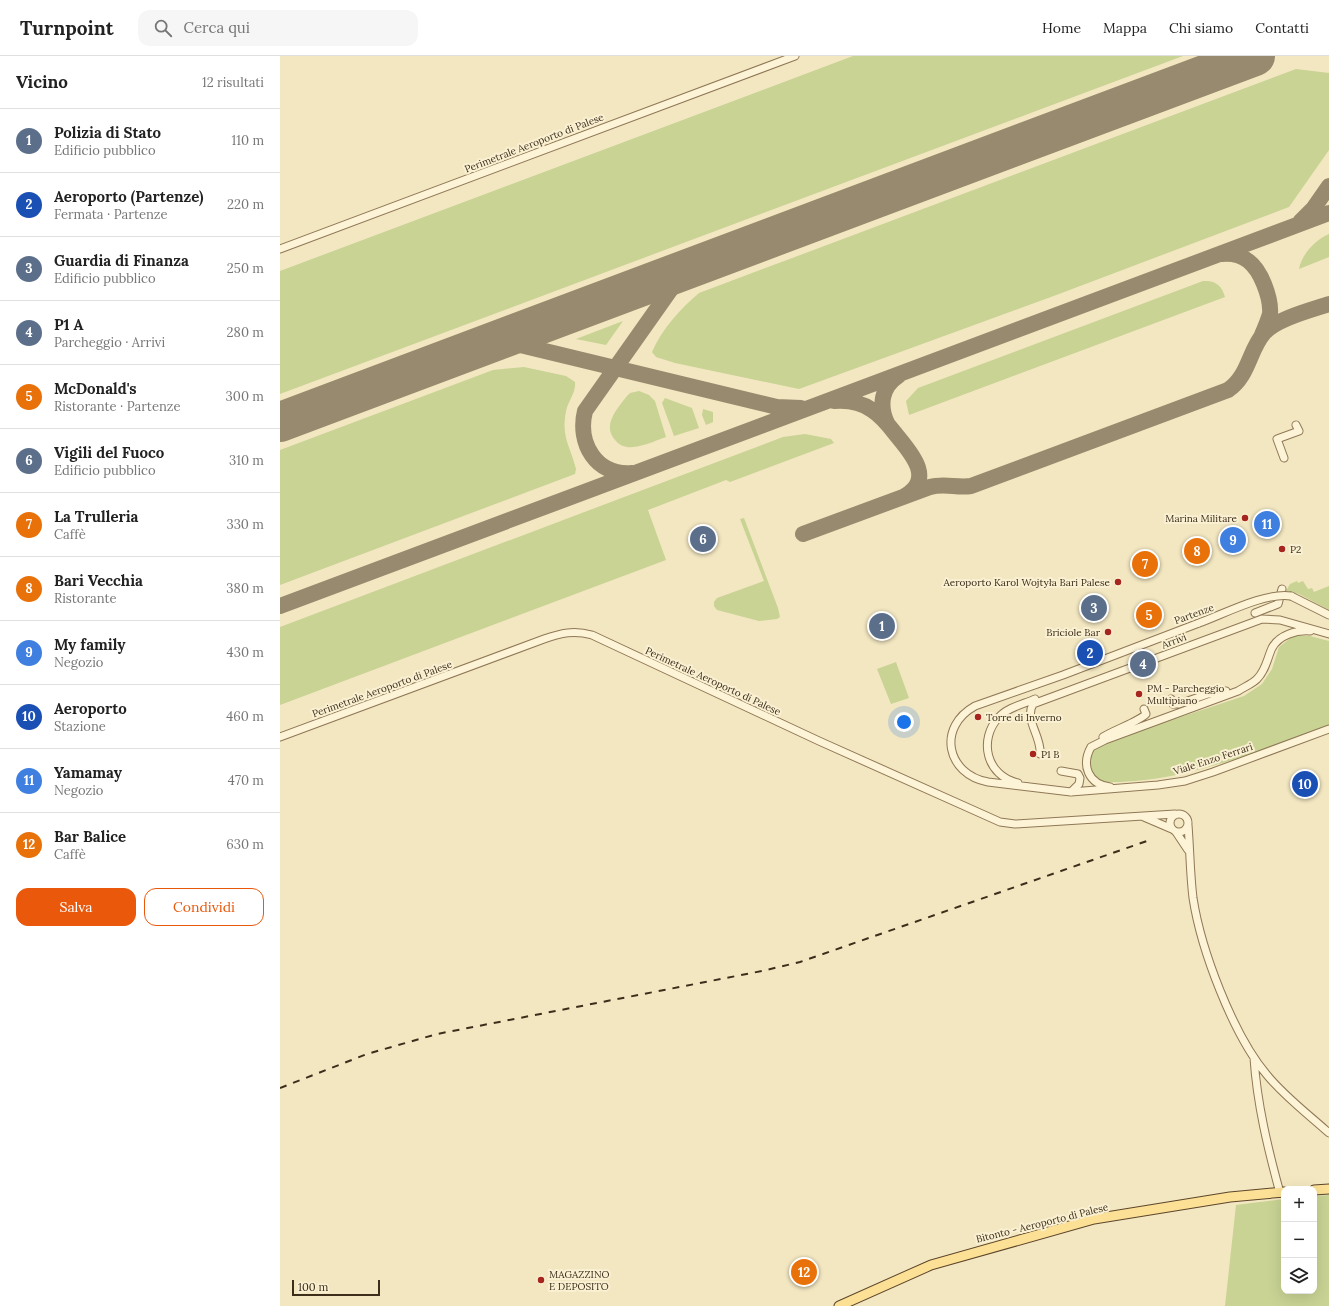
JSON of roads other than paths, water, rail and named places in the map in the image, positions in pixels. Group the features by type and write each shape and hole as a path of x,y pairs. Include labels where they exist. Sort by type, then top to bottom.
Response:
{"main road":[{"path":"1317,1190 1329,1189"},
{"name":"Bitonto - Aeroporto di Palese","path":"839,1306 931,1265 1094,1219 1230,1197 1281,1192"}],"street":[{"name":"Perimetrale Aeroporto di Palese","path":"280,249 795,56"},
{"path":"1284,458 1277,439 1299,431 1296,425"},
{"path":"1256,613 1278,604 1282,589"},
{"name":"Partenze","path":"1051,790 975,779 961,769 953,752 952,732 964,712 974,706 1063,675 1080,667 1264,598 1278,595 1291,596 1329,615"},
{"name":"Arrivi","path":"1040,754 1040,745 1030,717 1033,704 1262,619 1280,620 1327,633"},
{"path":"1096,743 1238,691 1257,679 1266,667 1273,647 1282,638 1298,631 1327,633"},
{"name":"Perimetrale Aeroporto di Palese","path":"280,737 563,632 580,632 592,635 869,764 1000,822 1015,824 1175,814"},
{"path":"1170,699 1173,704 1179,704 1208,694 1250,684"},
{"path":"1051,790 1010,781 1000,775 988,759 987,748 989,730 1000,715 1017,706 1065,689"},
{"path":"1120,789 1098,785 1087,771 1088,753 1096,743 1114,730 1142,719 1146,714 1144,709"},
{"name":"Viale Enzo Ferrari","path":"1051,790 1071,792 1120,789 1184,781 1329,729"},
{"path":"1061,771 1078,774 1080,778 1079,784 1071,792"},
{"path":"1188,850 1174,830 1170,821 1175,814 1180,813 1185,815 1188,820 1188,850 1194,899 1210,961 1229,1009 1254,1058 1282,1092 1329,1133"},
{"name":"Perimetrale Aeroporto di Palese","path":"1140,816 1174,830"},
{"path":"1174,830 1182,832 1188,825"},
{"path":"1254,1058 1257,1086 1268,1145 1281,1189"}],"railway":[{"path":"280,1088 367,1054 437,1034 762,971 800,962 1147,841"}],"place":[{"name":"Marina Militare","path":"1245,518"},
{"name":"Yamamay","path":"1267,524"},
{"name":"Vigili del Fuoco","path":"703,539"},
{"name":"My family","path":"1233,540"},
{"name":"P2","path":"1282,549"},
{"name":"Bari Vecchia","path":"1197,551"},
{"name":"La Trulleria","path":"1145,564"},
{"name":"Aeroporto Karol Wojtyła Bari Palese","path":"1118,582"},
{"name":"Guardia di Finanza","path":"1094,608"},
{"name":"McDonald's","path":"1149,615"},
{"name":"Polizia di Stato","path":"882,626"},
{"name":"Briciole Bar","path":"1108,632"},
{"name":"Aeroporto (Partenze)","path":"1090,653"},
{"name":"P1 A","path":"1143,664"},
{"name":"PM - Parcheggio Multipiano","path":"1139,694"},
{"name":"Torre di Inverno","path":"978,717"},
{"name":"P1 B","path":"1033,754"},
{"name":"Aeroporto","path":"1305,784"},
{"name":"Bar Balice","path":"804,1272"},
{"name":"MAGAZZINO E DEPOSITO","path":"541,1280"}]}
